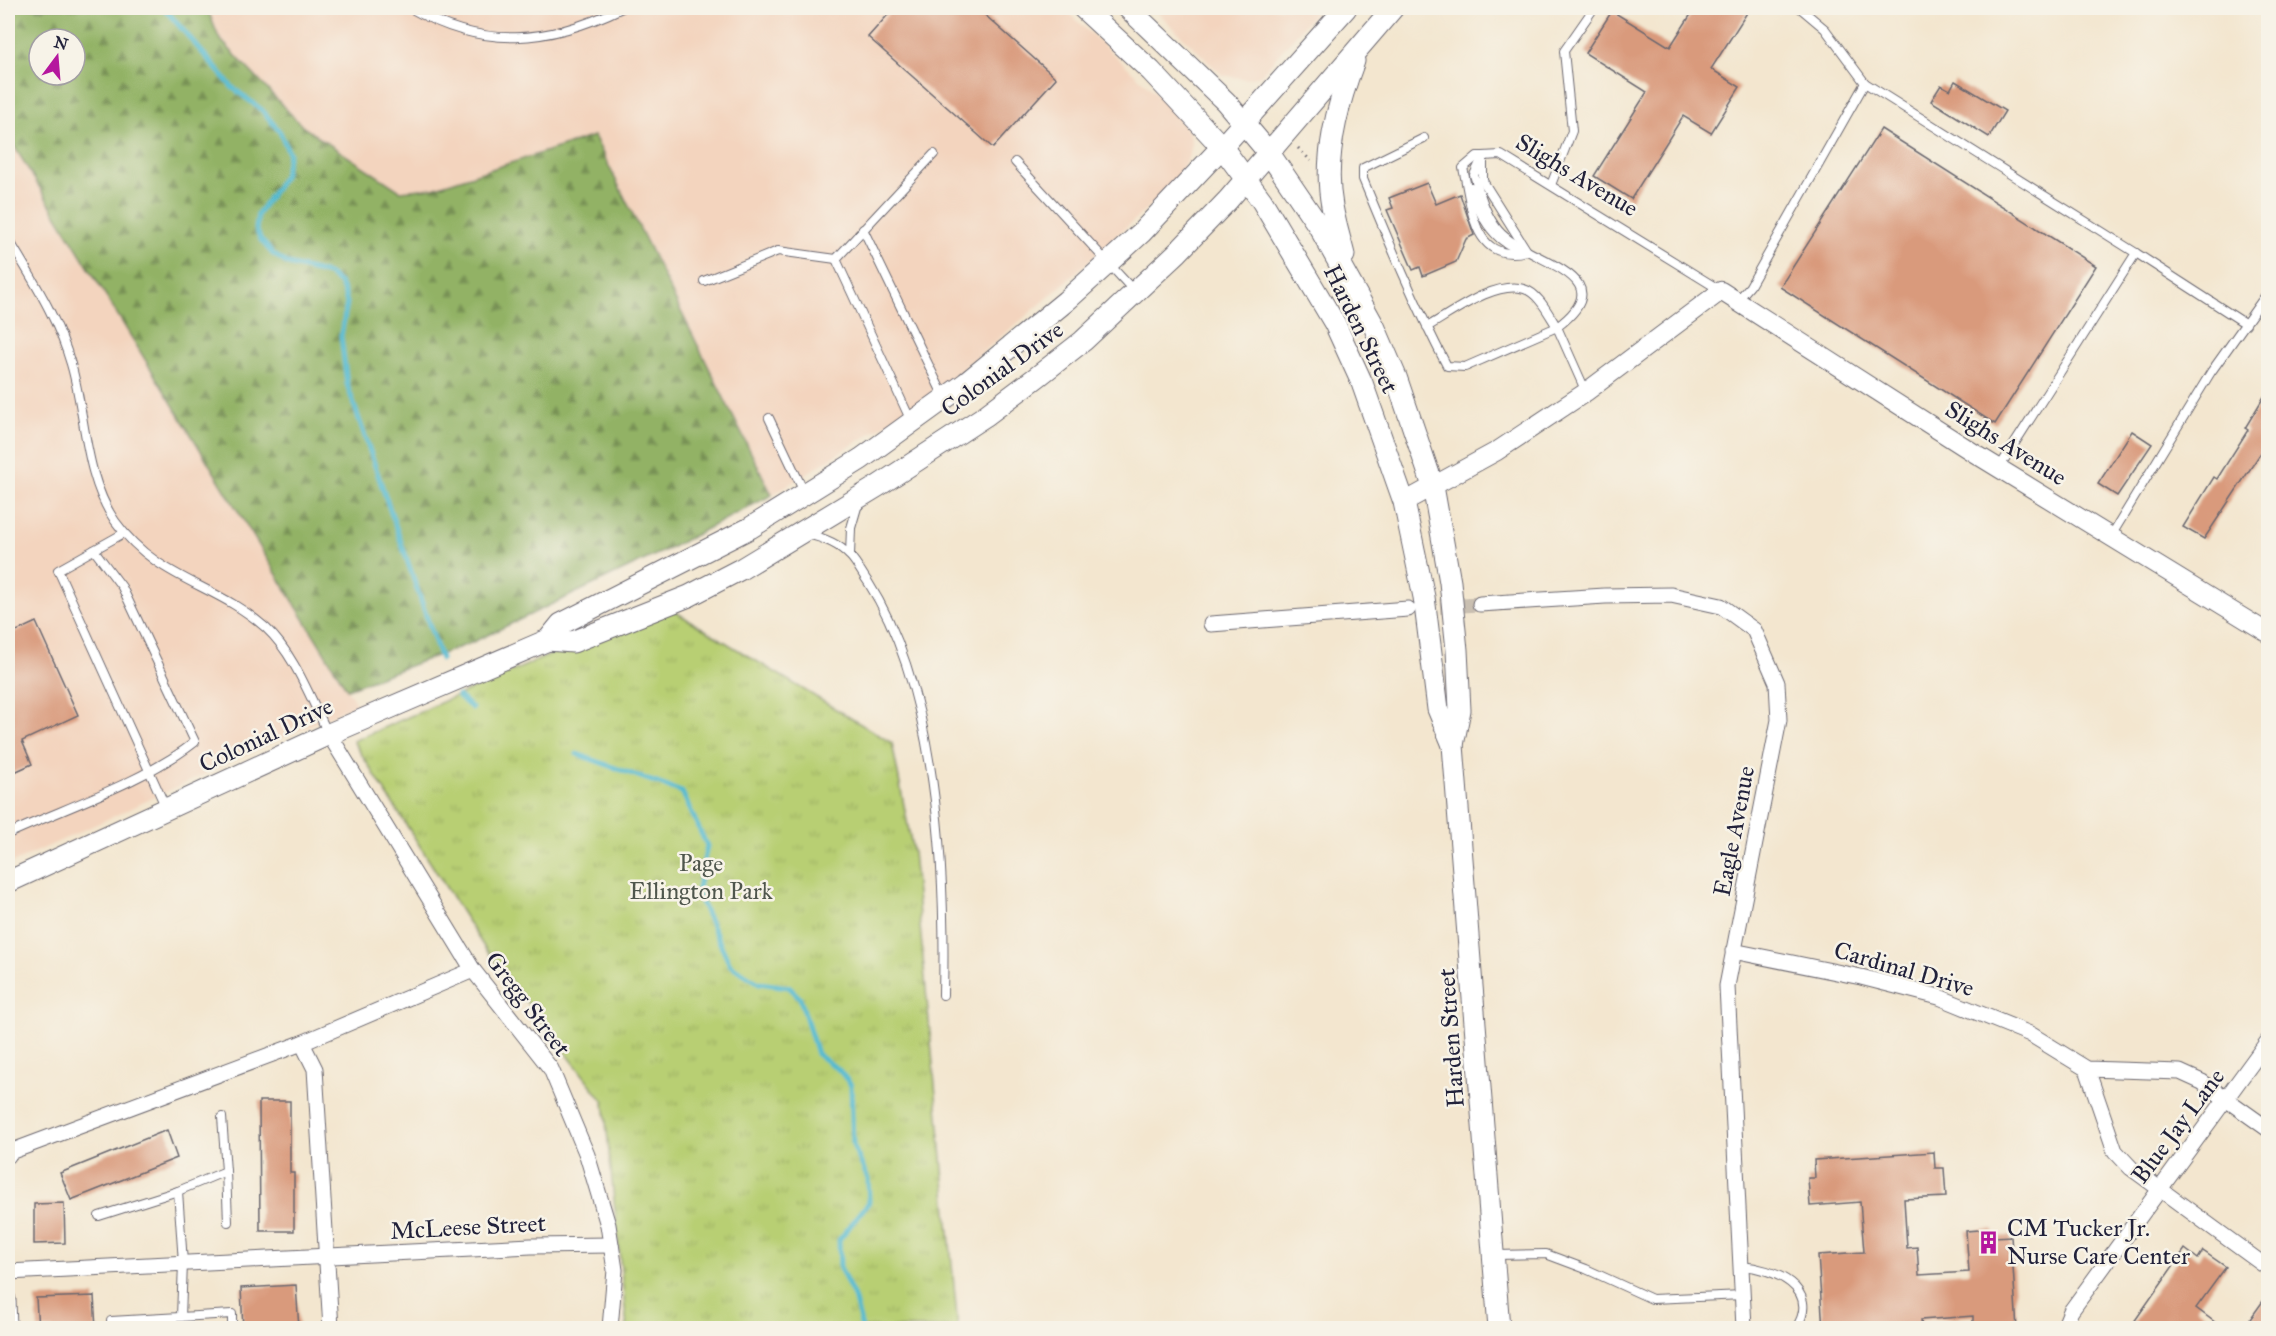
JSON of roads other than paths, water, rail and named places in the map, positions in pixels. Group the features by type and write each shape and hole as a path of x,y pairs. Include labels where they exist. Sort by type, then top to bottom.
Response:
{"main road":[{"name":"Harden Street","path":"1083,8 1205,125 1247,179 1306,272 1335,324 1362,383 1404,502 1424,597 1438,709 1453,745"},
{"name":"Harden Street","path":"1128,8 1210,85 1244,123 1269,153 1318,225 1351,279 1396,376 1433,486 1450,582 1457,650 1460,710 1453,745 1499,1329"},
{"name":"Colonial Drive","path":"8,882 329,734 548,640 561,624 740,533 861,459 945,398 1066,301 1141,233 1244,123 1346,8"},
{"name":"Colonial Drive","path":"548,640 573,642 689,596 741,569 801,533 985,416 1083,341 1178,252 1247,179 1393,8"},
{"path":"1351,279 1331,205 1329,161 1345,87 1360,47"}],"street":[{"name":"Slighs Avenue","path":"1721,291 1999,468 2268,633"},
{"path":"1404,502 1497,451 1586,392 1721,291"},
{"name":"Eagle Avenue","path":"1480,604 1605,596 1671,596 1721,606 1754,630 1776,683 1779,720 1727,986 1744,1328"},
{"path":"1210,624 1404,609"},
{"name":"Gregg Street","path":"329,734 473,970 551,1069 587,1155 611,1245 615,1270 610,1329"},
{"name":"Cardinal Drive","path":"1733,951 1850,974 1939,997 2030,1034 2087,1069 2180,1072 2202,1082 2268,1129"},
{"path":"8,1156 10,1152 302,1042 473,970"},
{"name":"Blue Jay Lane","path":"2064,1329 2071,1311 2268,1041"},
{"path":"302,1042 315,1069 331,1329"},
{"path":"2087,1069 2115,1151 2131,1168 2159,1189 2267,1264"},
{"name":"McLeese Street","path":"8,1272 531,1246 611,1245"},
{"path":"8,1299 9,1329"}],"lane":[{"path":"410,8 454,28 480,34 523,37 562,32 621,8"},
{"path":"1551,185 1572,131 1564,51 1594,8"},
{"path":"1800,8 1825,29 1865,83 2246,324"},
{"path":"1737,301 1750,286 1865,83"},
{"path":"1424,138 1364,168 1363,178 1427,327 1499,287 1525,289 1538,299 1557,327 1586,392"},
{"path":"836,259 934,154"},
{"name":"Slighs Avenue","path":"1427,327 1447,366 1465,367 1557,327 1579,308 1582,296 1581,286 1566,272 1527,251 1498,230 1485,208 1474,175 1476,164 1483,156 1501,155 1721,291"},
{"path":"1477,156 1483,156 1483,181 1527,251 1510,255 1491,248 1478,228 1468,203 1463,168 1477,156"},
{"path":"1015,162 1135,292"},
{"path":"863,229 945,398"},
{"path":"8,238 56,322 77,384 100,491 124,533 162,567 232,604 265,627 288,654 329,734"},
{"path":"704,281 778,250 836,259"},
{"path":"1999,468 2136,253"},
{"path":"836,259 912,422"},
{"path":"2110,536 2211,372 2268,292"},
{"path":"769,418 805,494"},
{"path":"850,555 851,528 862,495"},
{"path":"124,533 58,570 167,809"},
{"path":"801,533 825,539 850,555 883,606 897,641 923,729 935,795 939,847 943,995"},
{"path":"8,834 148,771 178,756 195,742 122,587 94,550"},
{"path":"222,1117 228,1222"},
{"path":"99,1216 178,1191 226,1170"},
{"path":"178,1191 183,1263 181,1317"},
{"path":"1493,1255 1546,1254 1586,1269 1652,1299 1743,1295"},
{"path":"1741,1266 1772,1271 1787,1280 1800,1293 1802,1310 1796,1329"},
{"path":"111,1329 111,1320 232,1314 232,1329"},
{"path":"1658,1329 1744,1328"}],"waterway":[{"path":"164,8 233,88 262,110 280,132 289,153 284,176 258,214 256,229 261,240 273,254 288,264 328,274 340,283 344,292 347,303 341,336 347,384 441,659"},
{"path":"458,696 472,708"},
{"path":"577,754 682,792 707,846 697,893 730,965 759,983 789,987 800,998 817,1054 839,1070 851,1085 853,1145 868,1179 869,1202 839,1240 840,1268 854,1297 862,1328"}],"tunnel":[{"path":"1417,608 1480,604"}],"place":[{"name":"CM Tucker Jr. Nurse Care Center","path":"1989,1242"}],"park label":[{"name":"Page Ellington Park","path":"701,877"}]}
